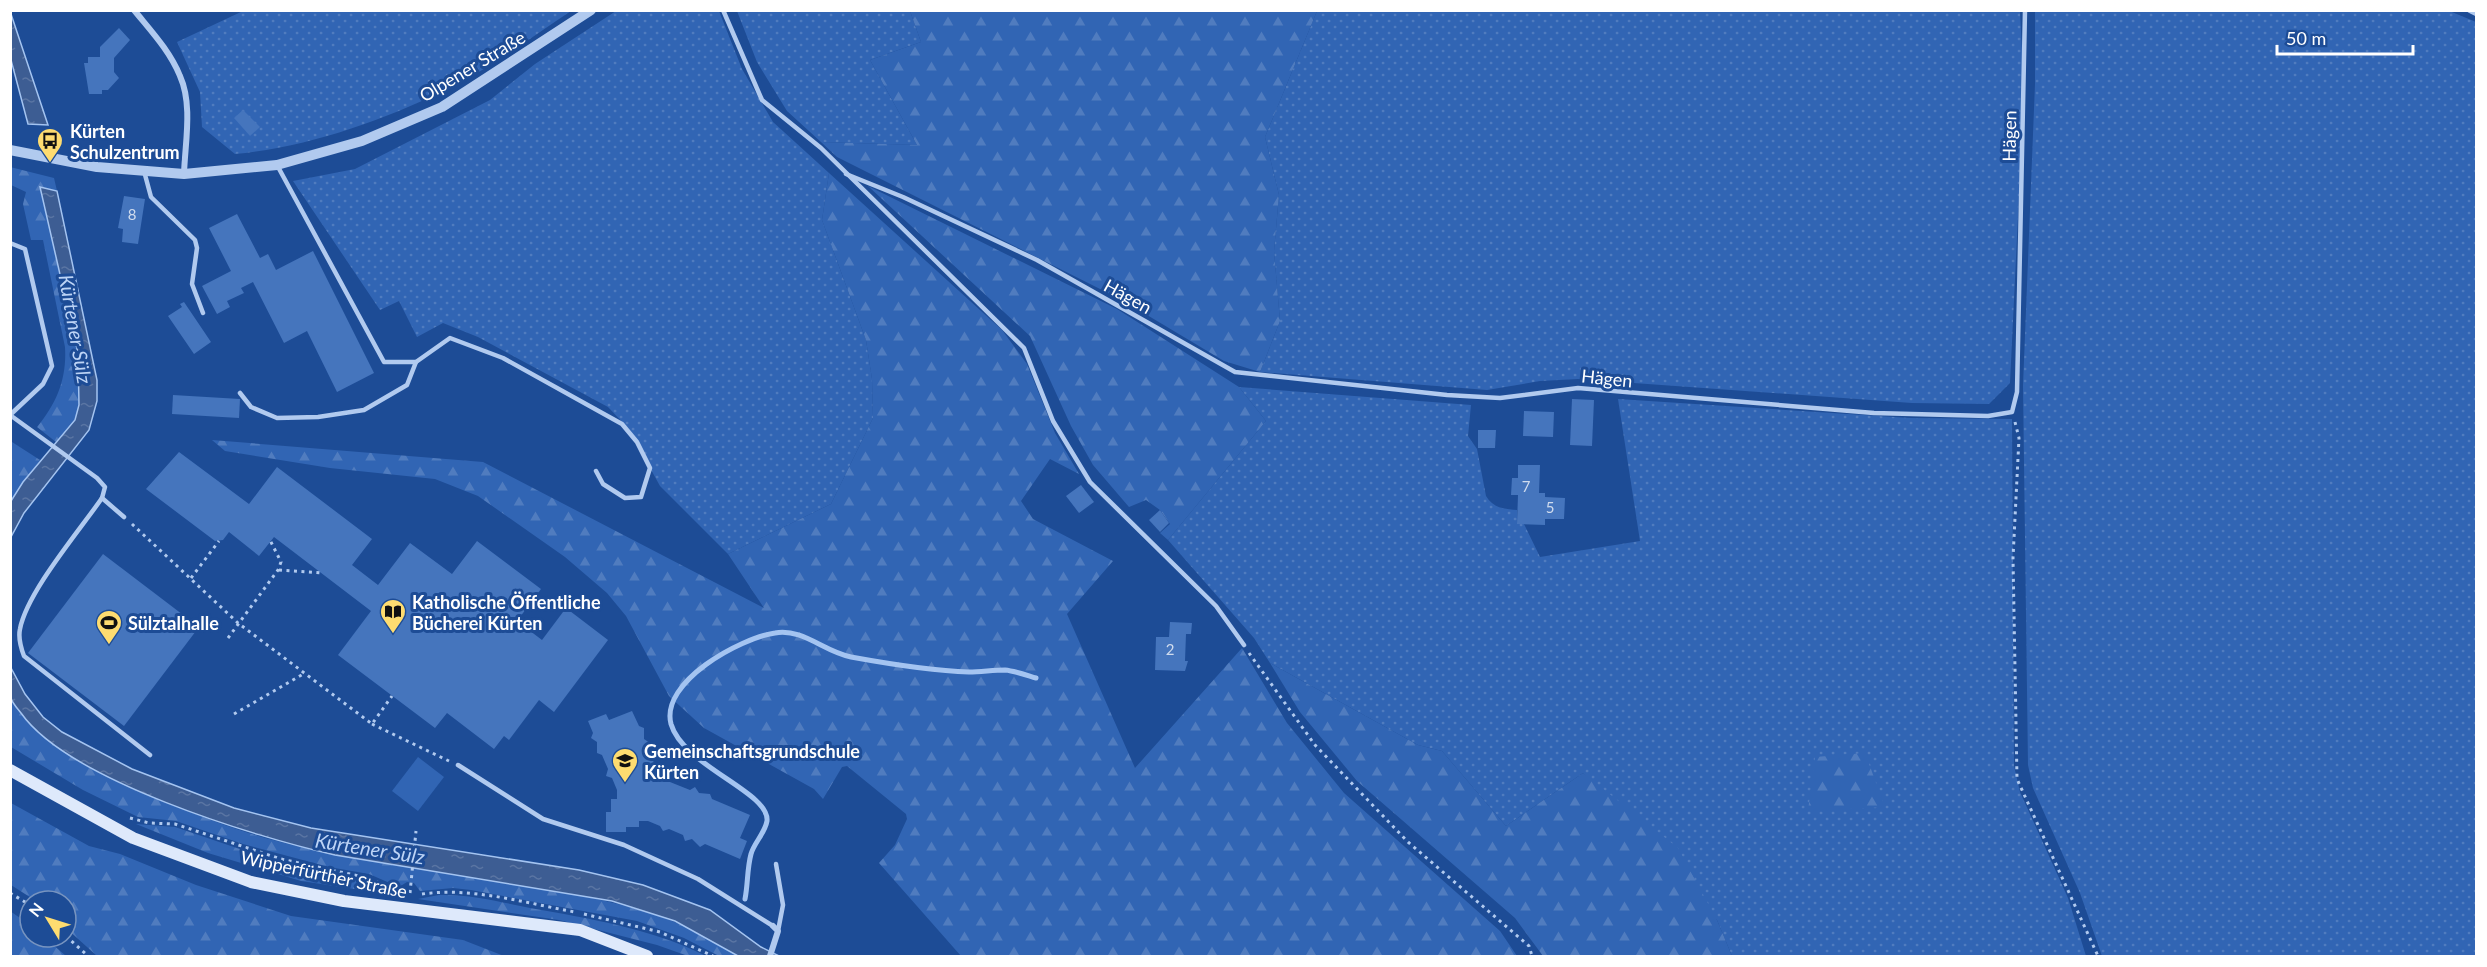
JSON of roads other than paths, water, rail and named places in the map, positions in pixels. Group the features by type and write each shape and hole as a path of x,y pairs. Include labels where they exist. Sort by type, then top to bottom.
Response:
{"main road":[{"name":"Wipperfürther Straße","path":"10,770 133,838 251,882 344,901 580,930 647,957"}],"street":[{"path":"134,10 163,45 181,77 187,112 184,174"},
{"name":"Olpener Straße","path":"10,150 97,167 184,174 277,165 362,141 442,107 591,10"},
{"path":"2470,10 2476,13"},
{"path":"770,957 778,931 773,926"}],"lane":[{"name":"Hägen","path":"723,10 762,99 821,148 1024,348 1053,421 1090,482 1216,606 1244,645"},
{"name":"Hägen","path":"846,174 903,197 1037,260 1235,372 1500,398 1578,388 1874,413 1988,416 2012,412 2017,392 2025,10"},
{"path":"277,165 384,362 416,362"},
{"path":"144,170 151,197 195,240 197,248 192,284 203,313"},
{"path":"10,243 25,249 52,366 43,384 10,415 97,478 105,487 102,498 51,569 32,600 20,631 21,648 24,656 150,755"},
{"path":"240,393 251,407 277,418 318,417 364,410 407,385 416,362 450,338 503,358 622,423 637,442 650,468 640,497 625,498 603,483 596,471"},
{"path":"102,498 124,517"},
{"path":"458,765 543,819 635,849 698,879 773,926"},
{"path":"776,864 783,905 778,931"}],"water":[{"path":"10,11 48,125 28,124 11,60"},
{"name":"Kürtener Sülz","path":"40,187 57,191 97,380 97,401 89,430 24,513 11,537 11,501 23,482 75,420 79,405 78,353"},
{"name":"Kürtener Sülz","path":"10,666 25,694 43,717 62,732 132,769 234,808 311,828 579,870 643,885 710,910 761,947 779,956 738,956 675,921 612,901 335,855 213,820 120,783 79,761 45,738 12,700"}],"waterway":[{"path":"745,899 751,854 767,821 764,810 741,789 691,753 679,739 671,724 671,708 678,693 690,678 706,665 742,643 785,632 804,637 851,657 956,671 1005,670 1036,678"}],"place":[{"name":"Kürten Schulzentrum","path":"50,164"},
{"name":"Katholische Öffentliche Bücherei Kürten","path":"393,635"},
{"name":"Sülztalhalle","path":"109,646"},
{"name":"Gemeinschaftsgrundschule Kürten","path":"625,784"}]}
